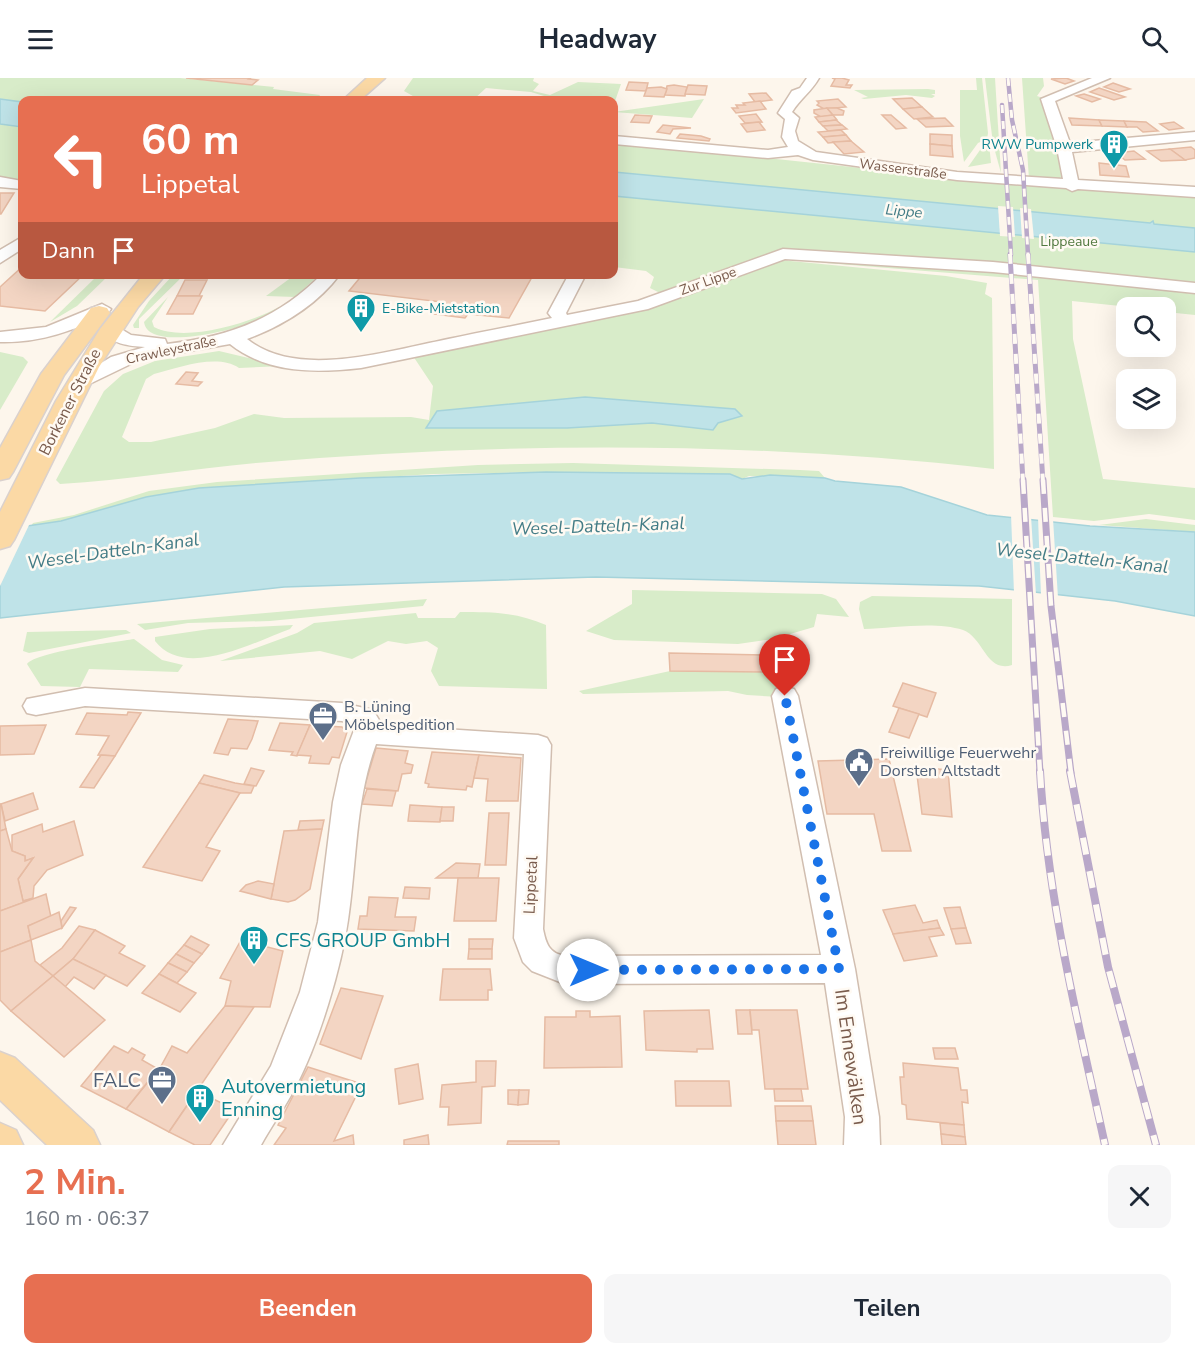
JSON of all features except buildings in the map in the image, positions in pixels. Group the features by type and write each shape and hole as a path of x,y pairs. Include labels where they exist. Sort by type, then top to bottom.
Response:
{"main road":[{"path":"338,96 358,78"},
{"path":"356,96 377,78"},
{"name":"Borkener Straße","path":"0,540 79,383 106,319 130,279"},
{"name":"Borkener Straße","path":"0,472 53,374 106,319 151,279"},
{"path":"0,1072 78,1145"}],"street":[{"path":"800,150 789,140 787,129 792,118 785,113 797,94 805,91 813,78"},
{"path":"1072,186 1064,148 1048,99 1104,78"},
{"path":"1064,148 1195,136"},
{"name":"Wasserstraße","path":"618,140 768,154 800,150 823,159 876,167 1072,186 1195,192"},
{"path":"0,182 18,184"},
{"path":"0,258 18,245"},
{"name":"Zur Lippe","path":"232,337 252,352 268,357 304,365 344,364 642,305 783,254 993,267 1195,288"},
{"name":"Crawleystraße","path":"79,383 114,363 133,356 203,345 279,320 301,307 327,279"},
{"path":"563,321 557,313 575,279"},
{"path":"0,337 29,337 106,319"},
{"name":"Crawleystraße","path":"106,319 126,339 154,343 232,337"},
{"path":"0,343 55,351 58,359 53,374"},
{"path":"785,696 839,969"},
{"path":"36,706 85,697 342,712 364,717 369,724 355,765 347,802 333,921 316,992 284,1075 241,1145"},
{"name":"Lippetal","path":"367,734 538,745 528,929 530,946 538,960 549,967 565,970 839,969"},
{"name":"Im Ennewälken","path":"839,969 862,1117 862,1145"}],"green space":[{"path":"0,78 180,78 274,87 273,89 320,95 18,96 18,179 0,177"},
{"path":"413,78 534,78 533,81 539,84 533,91 550,95 578,82 621,84 617,96 544,96 531,92 486,88 477,96 413,96 404,91"},
{"path":"976,78 982,78 988,133 987,139 978,143 964,162 960,136 960,90 977,90"},
{"path":"985,78 995,78 1001,173 993,144"},
{"path":"1022,78 1043,78 1044,86 1037,96 1043,98 1060,152 1063,175 1058,180 1029,179"},
{"path":"928,89 935,90 935,94 931,94 935,96 932,98 906,95 864,99 861,98 868,97 854,90"},
{"path":"704,99 692,118 618,111"},
{"name":"Lippeaue","path":"618,142 956,178 1195,197 1195,315 1176,313 1176,297 1116,297 1116,306 1072,301 1073,339 1103,479 1195,488 1195,520 1149,514 1094,521 1053,517 1038,280 826,263 771,253 660,293 650,288 654,277 646,271 618,268"},
{"path":"985,143 989,144 991,163 968,167"},
{"path":"780,260 946,276 987,283 985,294 992,298 994,469 810,453 718,449 533,448 348,456 256,463 85,482 60,484 56,480 104,391 123,374 155,361 219,351 283,366 239,368 220,362 209,362 154,374 146,379 122,437 129,442 151,442 215,428 254,414 284,418 411,417 429,420 433,386 413,356 640,311"},
{"path":"94,279 105,279 77,306 50,322"},
{"path":"169,279 180,279 139,319 139,328 134,328 133,325 149,301"},
{"path":"289,279 315,279 295,297 266,296"},
{"path":"168,297 152,321 154,327 183,333 235,325 284,307 255,321 210,334 160,336 149,331 144,322"},
{"path":"0,352 23,357 28,362 0,410"},
{"path":"573,463 819,471 825,478 749,476 742,479 730,474 546,472 434,474 199,488 146,497 61,521 31,526 33,523 74,515 149,491 217,482 478,465"},
{"path":"1146,519 1195,525 1195,532 1099,525"},
{"path":"632,590 822,594 836,599 849,617 817,614 814,627 773,639 738,644 614,640 586,631 632,604"},
{"path":"872,596 1012,599 1012,665 996,664 970,634 952,627 927,625 864,629 859,609 860,602"},
{"path":"427,599 423,606 270,621 188,623 145,630 137,624"},
{"path":"460,612 514,615 546,625 547,689 439,686 431,671 438,648 427,641 406,644 388,641 352,659 320,651 220,661 297,633 314,623 416,613 418,618 455,618"},
{"path":"293,625 290,629 239,649 201,658 184,657 168,652 155,641 155,637 210,629"},
{"path":"126,630 131,633 29,653 23,651 27,632"},
{"path":"134,639 162,660 183,665 178,672 89,669 80,687 41,686 27,664 45,655"},
{"path":"670,671 776,672 779,697 728,691 583,694 579,691"}],"water":[{"path":"0,99 18,101 18,126 0,124"},
{"name":"Lippe","path":"618,172 1150,223 1153,221 1154,224 1195,228 1195,252 618,196"},
{"path":"585,397 735,409 742,416 718,423 713,430 652,423 567,428 426,428 437,411"},
{"name":"Wesel-Datteln-Kanal","path":"546,472 730,474 742,479 770,475 825,478 835,481 901,487 987,515 1090,526 1195,532 1195,616 1115,601 979,586 596,577 284,587 0,618 0,530 61,521 146,497 199,488 360,478"}],"pier":[{"path":"998,206 1013,207 1015,237 1000,236"},
{"path":"1020,208 1031,209 1034,239 1022,238"},
{"path":"1011,514 1031,516 1036,595 1014,593"},
{"path":"1038,517 1053,519 1058,598 1041,596"},
{"path":"30,523 0,586 0,527"}],"railway":[{"path":"1008,78 1012,120 1023,170 1028,255"},
{"path":"1002,105 1011,255"},
{"path":"1010,254 1023,482"},
{"path":"1028,254 1043,482"},
{"path":"1023,480 1040,773"},
{"path":"1043,480 1051,606 1071,773"},
{"path":"1040,771 1049,865 1065,959 1105,1145"},
{"path":"1070,771 1108,967 1156,1145"}],"place":[{"name":"RWW Pumpwerk","path":"1114,170"},
{"name":"E-Bike-Mietstation","path":"361,334"},
{"name":"B. Lüning Möbelspedition","path":"323,742"},
{"name":"Freiwillige Feuerwehr Dorsten Altstadt","path":"859,788"},
{"name":"CFS GROUP GmbH","path":"254,966"},
{"name":"FALC","path":"162,1106"},
{"name":"Autovermietung Enning","path":"200,1124"}],"route":[{"path":"588,970 839,969 785,696"}]}
